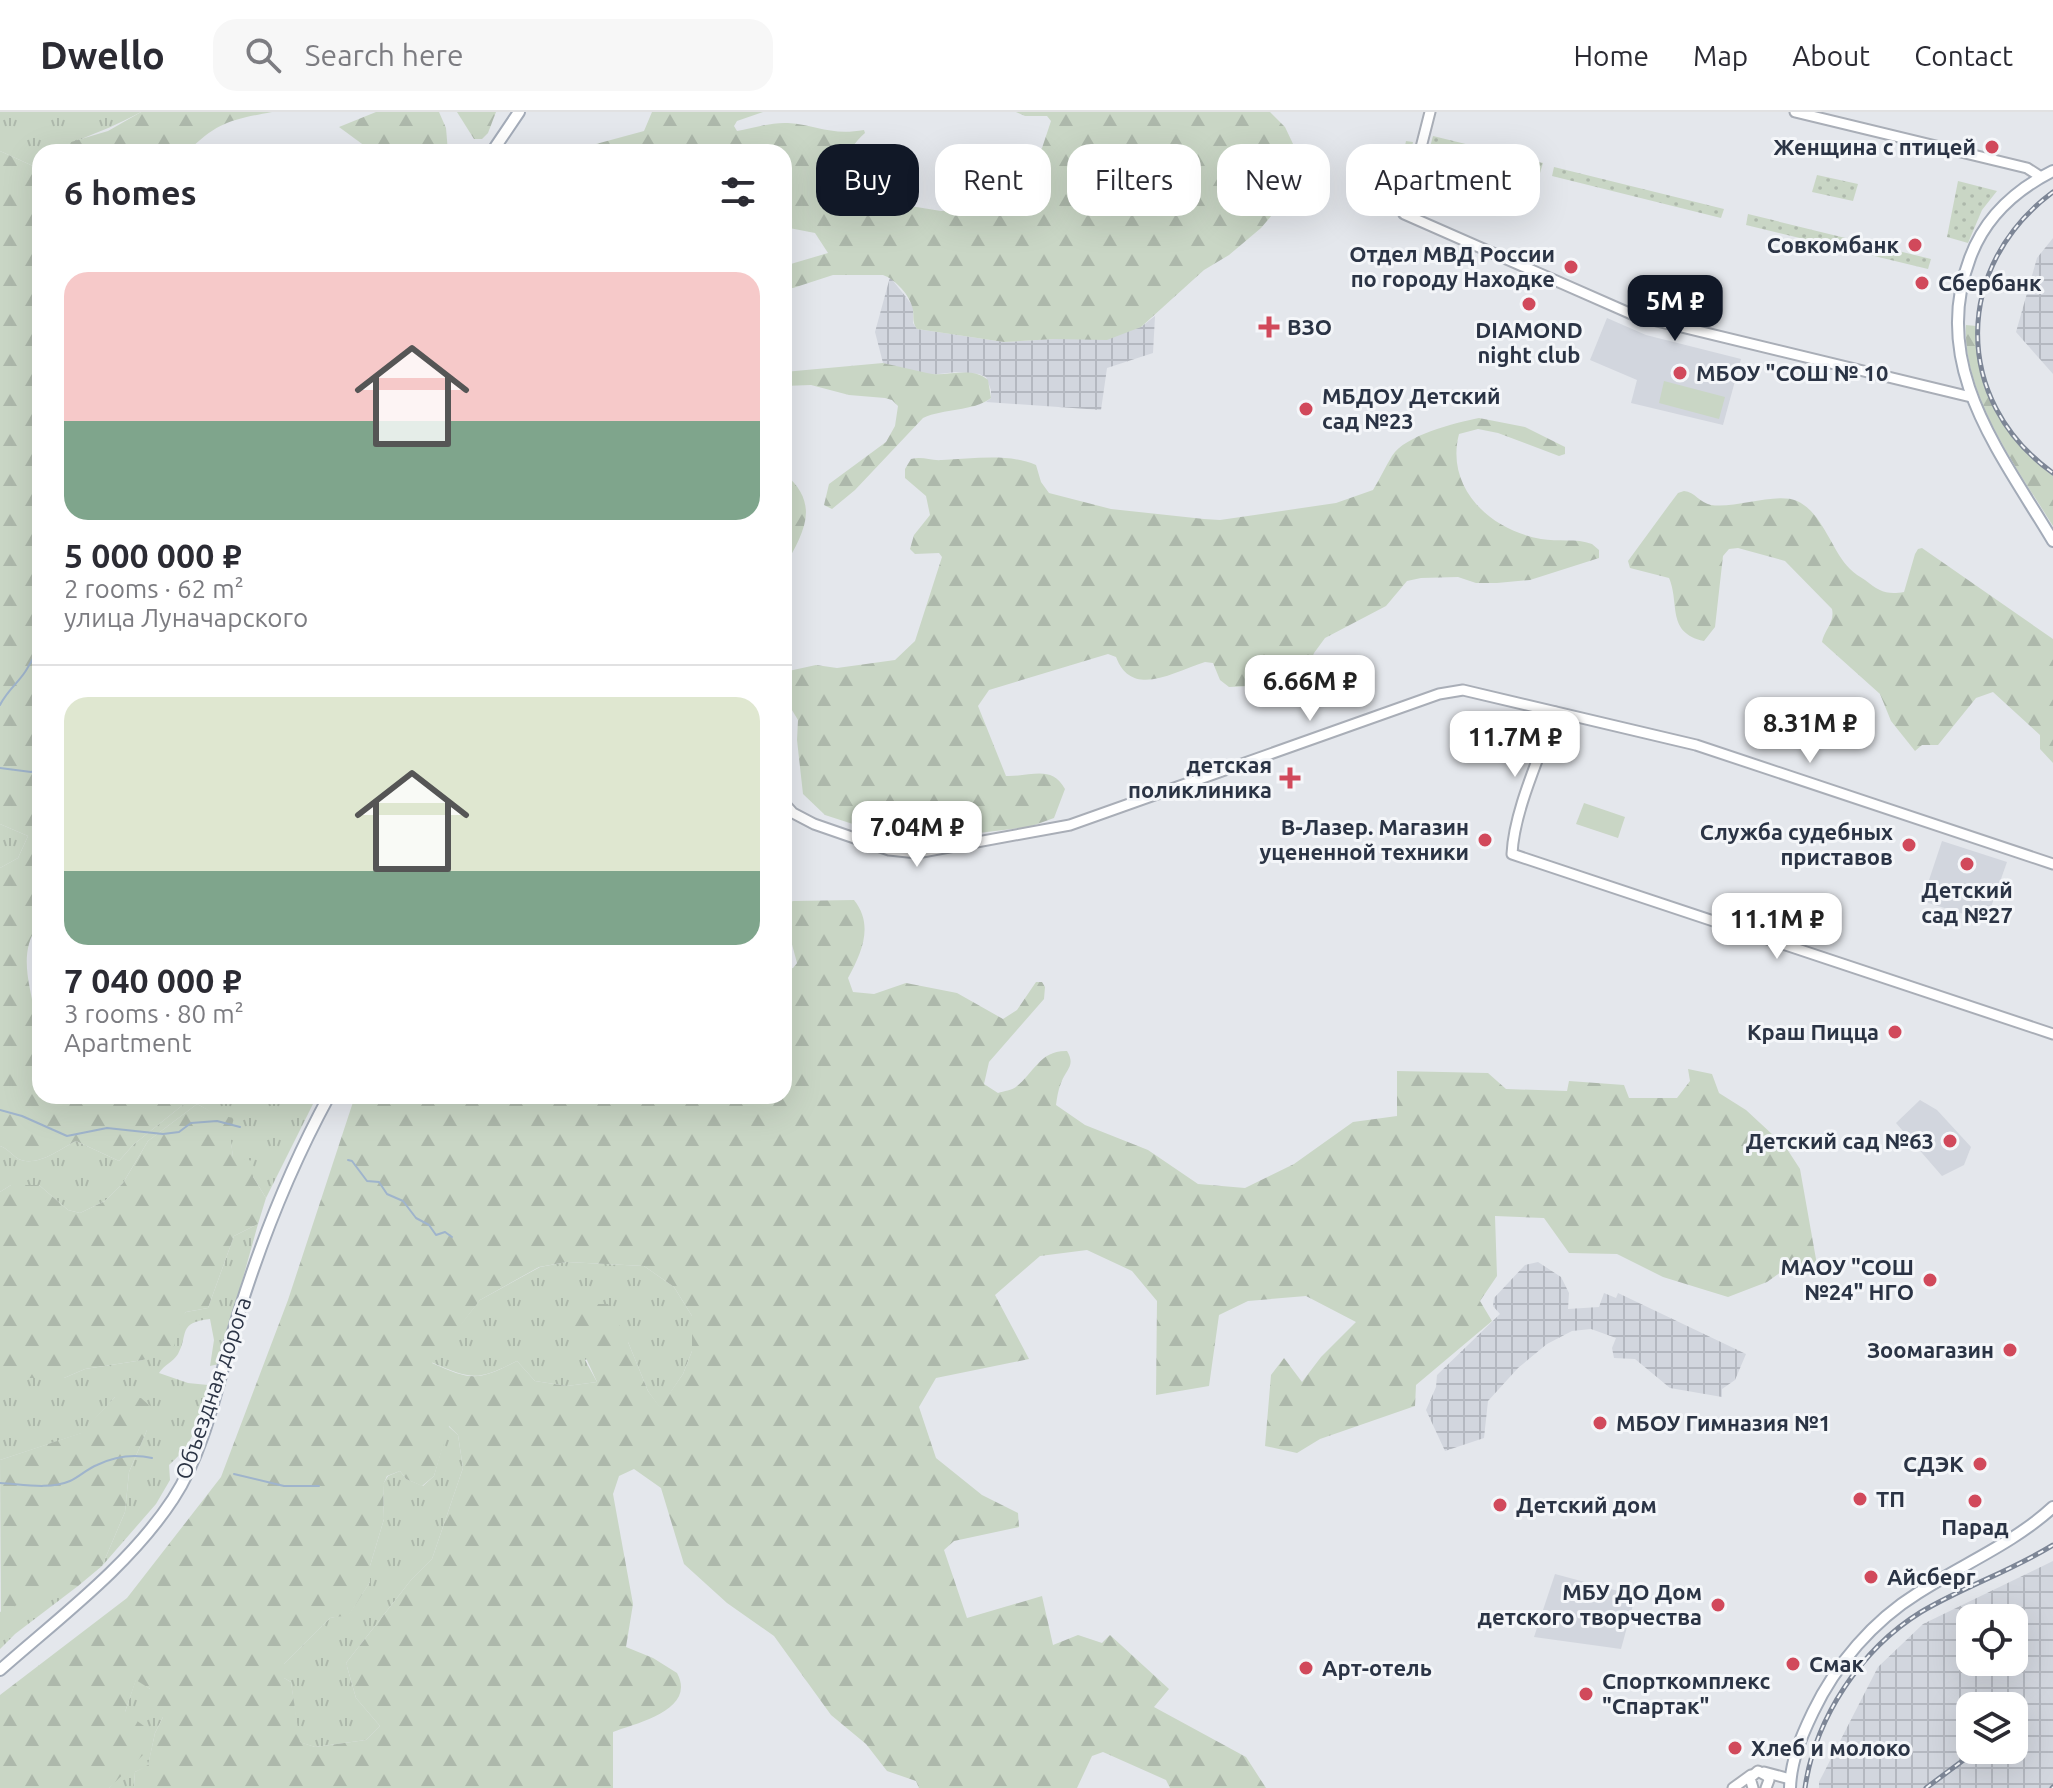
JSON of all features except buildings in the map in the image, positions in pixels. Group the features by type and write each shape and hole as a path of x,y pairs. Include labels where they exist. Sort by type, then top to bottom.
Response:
{"main road":[{"path":"497,144 519,112"},
{"path":"1430,112 1404,214 1636,316 1971,397"},
{"path":"1795,112 2027,168 2041,177"},
{"path":"2053,171 2018,191 1980,236 1966,268 1957,333 1959,357 1971,397 2053,541"},
{"path":"792,812 814,824 889,850 907,853 1070,825 1448,692 1472,691 1716,751 2053,864"},
{"path":"1555,712 1518,819 1512,854 2053,1034"},
{"name":"Объездная дорога","path":"0,1670 108,1576 173,1499 188,1473 266,1230 325,1104"},
{"path":"1790,1783 1796,1749 1816,1706 1838,1670 1867,1635 1916,1594 2015,1536 2053,1507"},
{"path":"1733,1788 1758,1773 1790,1783"},
{"path":"1753,1788 1749,1782 1758,1773"},
{"path":"1758,1773 1769,1780 1766,1788"},
{"path":"1773,1788 1790,1783"}],"shaded area":[{"path":"2053,238 2053,374 2016,332 2037,258"},
{"path":"890,277 913,306 913,323 917,329 1004,342 1055,339 1141,327 1155,316 1153,353 1107,368 1101,410 986,402 991,398 991,390 986,377 979,374 956,372 930,375 883,363 875,332"},
{"name":"МБОУ \"СОШ № 10","path":"1607,318 1646,335 1741,359 1723,425 1631,403 1637,380 1590,360"},
{"path":"1942,841 2007,862 1986,921 1922,901"},
{"path":"1920,1100 1937,1110 1971,1147 1964,1165 1942,1176 1896,1123"},
{"path":"1538,1262 1561,1277 1569,1293 1568,1309 1599,1307 1604,1293 1616,1298 1618,1293 1746,1354 1735,1380 1722,1389 1722,1397 1670,1388 1635,1359 1614,1358 1612,1348 1616,1338 1591,1329 1572,1331 1547,1344 1518,1368 1488,1401 1484,1438 1445,1451 1426,1410 1436,1387 1437,1375 1500,1314 1493,1306 1494,1298 1525,1265"},
{"path":"2053,1561 2053,1788 1819,1788 1819,1782 1878,1667 1923,1624 1956,1608 1956,1676 2028,1676 2028,1604 1964,1604"},
{"path":"1555,1574 1633,1595 1635,1598 1621,1649 1534,1637"}],"green space":[{"path":"0,112 141,112 69,144 32,144 32,166 0,151"},
{"path":"141,112 272,112 225,124 196,144 68,144 108,131"},
{"path":"376,112 439,112 446,128 447,144 362,144 339,127"},
{"path":"457,112 496,112 488,133 482,139 474,139"},
{"path":"652,112 763,112 737,121 734,126 737,131 782,123 833,131 864,130 865,133 855,144 816,144 816,216 919,216 919,207 935,210 935,216 1051,216 1051,144 1043,144 1051,121 1047,116 1025,116 1016,112 1270,112 1285,127 1293,144 1217,144 1217,216 1271,216 1261,228 1229,255 1204,270 1141,327 1107,340 1004,342 917,329 912,305 906,294 883,275 833,275 792,288 792,264 828,253 815,233 792,229 792,144 596,144 644,131"},
{"path":"1433,136 1466,144 1431,144"},
{"path":"0,151 32,166 32,937 27,958 32,999 32,1104 184,1104 133,1145 119,1161 76,1141 35,1161 18,1159 0,1146 0,868 18,858 28,836 0,824"},
{"path":"1554,167 1724,209 1721,218 1552,176"},
{"path":"1817,175 1858,184 1853,201 1812,192"},
{"path":"1958,181 1997,191 1982,210 1968,243 1947,237"},
{"path":"1748,214 1931,259 1928,269 1746,225"},
{"path":"1966,325 1976,326 1981,371 1996,411 2020,446 2053,476 2053,526 2009,456 1983,404 1967,351"},
{"path":"883,363 934,374 974,373 988,380 991,398 975,406 923,418 855,490 832,509 824,505 829,484 886,442 895,426 898,406 885,398 849,395 811,385 792,386 792,371"},
{"path":"1664,381 1725,397 1719,419 1659,403"},
{"path":"1479,418 1525,427 1565,447 1565,454 1559,456 1498,433 1478,429 1459,434 1456,454 1465,489 1489,516 1522,534 1592,544 1599,550 1599,558 1530,580 1476,583 1458,577 1407,581 1386,606 1325,638 1314,653 1307,671 1295,684 1229,687 1220,680 1213,663 1205,662 1167,676 1143,680 1132,677 1123,670 1116,657 1108,654 989,690 978,706 1006,776 1047,774 1065,789 1054,818 1029,827 937,838 896,838 825,815 803,794 798,720 792,710 792,670 816,665 837,668 895,660 915,641 942,557 939,553 915,554 910,549 914,535 930,515 926,496 905,478 905,469 911,459 1025,461 1036,465 1041,482 1049,493 1111,509 1220,520 1336,503 1373,490 1398,449 1419,436"},
{"path":"792,481 803,496 806,508 792,553"},
{"path":"1684,491 1711,505 1721,506 1778,498 1797,501 1814,514 1850,569 1874,587 1887,592 1904,592 1915,554 1922,548 2053,639 2053,763 2040,749 2040,735 1993,692 1976,698 1938,745 1922,745 1915,751 1891,721 1880,694 1822,642 1832,618 1832,609 1785,561 1738,548 1729,549 1723,556 1715,627 1704,641 1692,637 1679,624 1669,578 1630,568 1628,561 1678,493"},
{"path":"1584,803 1625,817 1618,838 1576,824"},
{"path":"0,824 28,836 18,858 0,868"},
{"path":"854,900 860,909 865,929 858,958 848,978 853,992 874,994 906,983 957,993 1003,1019 1017,1010 1036,982 1042,982 1044,999 989,1062 984,1084 998,1093 1012,1089 1044,1058 1067,1051 1070,1064 1056,1105 1085,1125 1148,1150 1198,1184 1245,1188 1294,1164 1353,1122 1397,1116 1397,1071 1488,1073 1506,1089 1567,1091 1569,1081 1624,1085 1629,1098 1677,1098 1690,1081 1688,1069 1712,1074 1719,1093 1746,1110 1773,1135 1800,1169 1819,1276 1781,1272 1767,1282 1728,1297 1663,1277 1617,1254 1569,1253 1544,1218 1495,1216 1497,1276 1480,1301 1492,1321 1416,1385 1415,1406 1320,1439 1297,1453 1265,1446 1271,1375 1284,1358 1302,1382 1321,1357 1356,1322 1306,1296 1248,1301 1219,1315 1209,1386 1156,1395 1157,1301 1132,1271 1087,1250 1040,1256 995,1295 1029,1359 936,1378 919,1407 936,1458 982,1495 1018,1513 1019,1527 954,1541 944,1550 967,1618 1042,1596 1053,1645 1078,1635 1102,1643 1110,1635 1169,1689 1154,1707 1246,1757 1266,1788 1170,1788 1166,1780 1103,1752 1092,1756 1077,1788 919,1788 916,1781 887,1771 866,1744 831,1715 774,1636 727,1603 684,1564 661,1488 634,1469 619,1476 613,1494 633,1604 626,1647 653,1658 677,1673 681,1686 679,1697 662,1713 613,1732 613,1788 134,1788 135,1772 148,1765 155,1733 163,1717 147,1718 150,1689 136,1680 125,1712 144,1726 143,1755 109,1788 0,1788 0,1695 127,1598 221,1477 288,1300 352,1104 792,1104 792,968 797,963 792,944 792,902","holes":["567,1262 644,1266 674,1287 692,1316 692,1351 683,1374 660,1407 648,1391 608,1304 583,1304 568,1319 597,1382 567,1386 535,1381 517,1361 475,1376 466,1376 432,1363 480,1300 539,1267","449,1426 458,1435 463,1468 432,1559 411,1580 346,1663 356,1698 380,1726 366,1740 315,1747 300,1742 291,1682 284,1678 284,1664 330,1618 349,1615 370,1582 370,1566 384,1519 383,1485 387,1476 400,1471 406,1479 422,1486 434,1476"]},
{"path":"184,1104 197,1104 148,1141 123,1183 105,1201 80,1213 68,1210 39,1185 11,1185 0,1192 0,1146 18,1159 35,1161 76,1141 119,1161 133,1145"},
{"path":"197,1104 313,1104 266,1198 253,1177 233,1158 228,1131 214,1114"},
{"path":"197,1104 218,1115 234,1118 230,1133 233,1157 253,1161 253,1177 266,1198 258,1224 234,1236 208,1308 186,1312 180,1321 174,1346 143,1360 85,1369 64,1378 0,1378 0,1192 11,1185 39,1185 68,1210 80,1213 105,1201 123,1183 148,1141"},
{"path":"258,1224 219,1364 210,1366 214,1340 210,1319 188,1327 178,1354 159,1373 188,1383 208,1385 196,1429 185,1448 169,1465 170,1480 156,1504 102,1566 125,1512 129,1472 147,1430 115,1397 82,1433 0,1460 0,1378 64,1378 85,1369 143,1360 186,1312 208,1308 234,1236"},
{"path":"567,1262 644,1266 674,1287 692,1316 692,1351 683,1374 660,1408 648,1391 628,1342 585,1360 597,1382 567,1386 535,1381 517,1361 474,1376 431,1362 480,1300 540,1267"},
{"path":"115,1397 141,1398 150,1406 147,1430 129,1472 125,1512 102,1566 78,1586 61,1583 1,1613 0,1460 81,1433"},
{"path":"448,1426 458,1435 463,1468 432,1559 411,1580 346,1663 356,1698 380,1726 366,1740 315,1747 299,1742 291,1682 284,1678 284,1664 330,1618 349,1614 370,1582 370,1566 384,1519 383,1484 388,1476 400,1471 406,1479 423,1486 434,1476"},
{"path":"61,1582 78,1586 0,1649 0,1612"},
{"path":"136,1679 150,1689 163,1717 155,1733 148,1766 135,1772 134,1788 109,1788 120,1775 125,1712"}],"waterway":[{"path":"0,705 32,660"},
{"path":"0,768 32,772"},
{"path":"0,1110 67,1136 107,1128 163,1134 179,1132 191,1123 217,1121 240,1127"},
{"path":"348,1160 367,1181 379,1182 387,1194 403,1201 416,1218 429,1225 436,1235 445,1232 452,1237"},
{"path":"0,1483 35,1486 62,1484 110,1460 131,1456 152,1458"},
{"path":"234,1474 284,1486 319,1486"}],"railway":[{"path":"2053,192 2020,222 1997,256 1983,294 1978,332 1982,371 1996,409 2020,443 2053,473"},
{"path":"1805,1788 1810,1762 1830,1711 1861,1665 1879,1645 1921,1612 2053,1545"},
{"path":"1926,1788 1958,1764"}],"place":[{"name":"Женщина с птицей","path":"1992,147"},
{"name":"Совкомбанк","path":"1915,245"},
{"name":"Отдел МВД России по городу Находке","path":"1571,267"},
{"name":"Сбербанк","path":"1922,283"},
{"name":"DIAMOND night club","path":"1529,304"},
{"name":"ВЗО","path":"1269,327"},
{"name":"МБОУ \"СОШ № 10","path":"1680,373"},
{"name":"МБДОУ Детский сад №23","path":"1306,409"},
{"name":"детская поликлиника","path":"1290,778"},
{"name":"В-Лазер. Магазин уцененной техники","path":"1485,840"},
{"name":"Служба судебных приставов","path":"1909,845"},
{"name":"Детский сад №27","path":"1967,864"},
{"name":"Краш Пицца","path":"1895,1032"},
{"name":"Детский сад №63","path":"1950,1141"},
{"name":"МАОУ \"СОШ №24\" НГО","path":"1930,1280"},
{"name":"Зоомагазин","path":"2010,1350"},
{"name":"МБОУ Гимназия №1","path":"1600,1423"},
{"name":"СДЭК","path":"1980,1464"},
{"name":"ТП","path":"1860,1499"},
{"name":"Парад","path":"1975,1501"},
{"name":"Детский дом","path":"1500,1505"},
{"name":"Айсберг","path":"1871,1577"},
{"name":"МБУ ДО Дом детского творчества","path":"1718,1605"},
{"name":"Смак","path":"1793,1664"},
{"name":"Арт-отель","path":"1306,1668"},
{"name":"Спорткомплекс \"Спартак\"","path":"1586,1694"},
{"name":"Хлеб и молоко","path":"1735,1748"}]}
